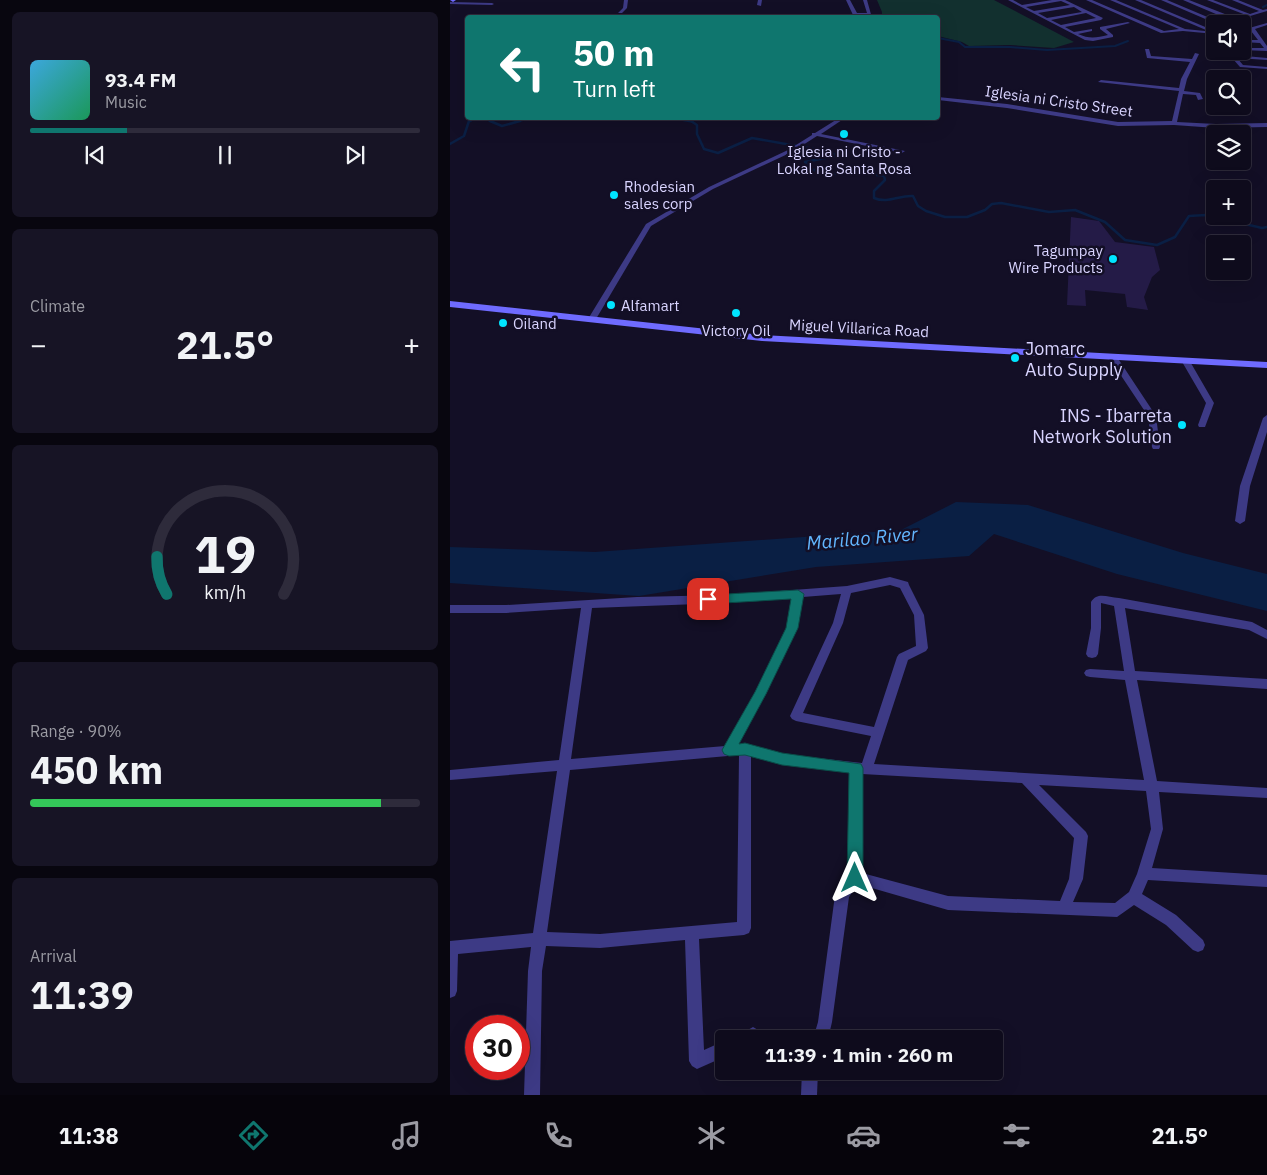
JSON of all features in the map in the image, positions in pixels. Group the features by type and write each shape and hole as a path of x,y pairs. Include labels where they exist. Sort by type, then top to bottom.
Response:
{"main road":[{"name":"Miguel Villarica Road","path":"450,304 762,338 1267,365"}],"street":[{"path":"620,12 625,8 626,0"},
{"path":"848,0 854,14 862,15"},
{"path":"865,0 870,15"},
{"path":"1010,0 1074,33 1093,40 1111,36 1102,28 1128,24"},
{"path":"1022,6 1061,0 1101,19 1060,26"},
{"path":"1034,12 1075,6 1090,1 1105,0"},
{"path":"1112,0 1186,30"},
{"path":"1137,0 1206,28"},
{"path":"1166,0 1206,18"},
{"path":"1185,0 1222,15"},
{"path":"1209,0 1248,14 1257,9"},
{"path":"1234,0 1257,9 1265,10"},
{"path":"451,1 492,4"},
{"path":"1090,1 1163,32 1206,31"},
{"path":"1244,15 1265,10"},
{"path":"1047,19 1088,12"},
{"path":"1164,22 1200,16"},
{"path":"1267,24 1252,29 1267,50"},
{"path":"1258,27 1267,30"},
{"path":"1074,33 1090,30"},
{"path":"1251,41 1261,42"},
{"path":"1251,49 1267,50"},
{"path":"1147,50 1149,57 1193,62"},
{"path":"1174,123 1184,79 1197,54"},
{"path":"1251,58 1267,59"},
{"path":"1236,60 1242,66 1267,68"},
{"path":"1101,82 1182,91 1198,94 1200,99"},
{"name":"Iglesia ni Cristo Street","path":"940,99 1007,106 1118,124 1267,125"},
{"path":"592,319 648,224 711,188 790,151 838,120"},
{"path":"814,134 902,151"},
{"path":"1112,356 1152,416 1156,447"},
{"path":"1185,360 1210,403 1202,425"},
{"path":"1240,521 1245,486 1267,418"},
{"path":"450,609 506,609 798,594 847,590 890,581 904,585 919,615 922,648 903,657 878,733 861,768 855,878 842,895 823,1030"},
{"path":"847,590 838,623 796,716 878,733"},
{"path":"729,750 760,694 792,628 798,594"},
{"path":"1092,654 1097,600 1119,602 1252,626 1267,635"},
{"path":"855,878 948,903 1117,910 1134,897 1144,874 1157,829 1152,787 1130,676 1119,602"},
{"path":"532,1095 533,996 539,939 587,604"},
{"path":"1090,673 1267,684"},
{"path":"450,991 450,948 539,939 600,942 744,928 745,749"},
{"path":"450,775 745,749 782,759 861,768 1267,794"},
{"path":"1026,779 1080,836 1076,879 1064,908"},
{"path":"1144,874 1267,881"},
{"path":"1134,897 1172,920 1198,945"},
{"path":"692,933 697,1061 715,1053"},
{"path":"809,1095 810,1080"}],"green space":[{"path":"877,0 994,0 1074,42 1054,48 1010,45 969,46 962,42 940,36 940,15 882,15"}],"water":[{"name":"Marilao River","path":"956,502 1028,505 1183,553 1267,574 1267,611 1117,574 994,534 969,556 816,567 639,596 450,583 450,547 595,552 901,530"}],"building":[{"name":"Tagumpay Wire Products","path":"1071,217 1099,221 1115,242 1154,247 1160,270 1152,277 1144,297 1148,310 1127,307 1125,294 1085,290 1086,306 1067,305"}],"waterway":[{"path":"1263,7 1267,5"},
{"path":"940,38 959,42 965,47 1010,47 1047,50 1115,46 1128,41"},
{"path":"469,122 472,120"},
{"path":"488,120 493,122"},
{"path":"515,122 523,120"},
{"path":"682,120 692,122"},
{"path":"450,144 464,136 469,121"},
{"path":"490,121 502,126 520,121"},
{"path":"692,122 697,125 697,134 704,149 718,153 752,138 831,152 836,156 805,162 816,171 822,173 860,173 884,176 885,180 874,191 874,198 889,200 913,196 918,206 926,211 945,217 967,217 985,210 992,204 1001,203 1049,212 1075,210 1105,222 1125,240 1157,245 1175,237 1189,216 1206,215 1262,228 1267,227"}],"place":[{"name":"Iglesia ni Cristo - Lokal ng Santa Rosa","path":"844,134"},
{"name":"Rhodesian sales corp","path":"614,195"},
{"name":"Tagumpay Wire Products","path":"1113,259"},
{"name":"Alfamart","path":"611,305"},
{"name":"Victory Oil","path":"736,313"},
{"name":"Oiland","path":"503,323"},
{"name":"Jomarc Auto Supply","path":"1015,358"},
{"name":"INS - Ibarreta Network Solution","path":"1182,425"}],"route":[{"path":"708,599 798,594 792,628 760,694 729,750 745,749 782,759 856,768 854,786 855,878"}]}
